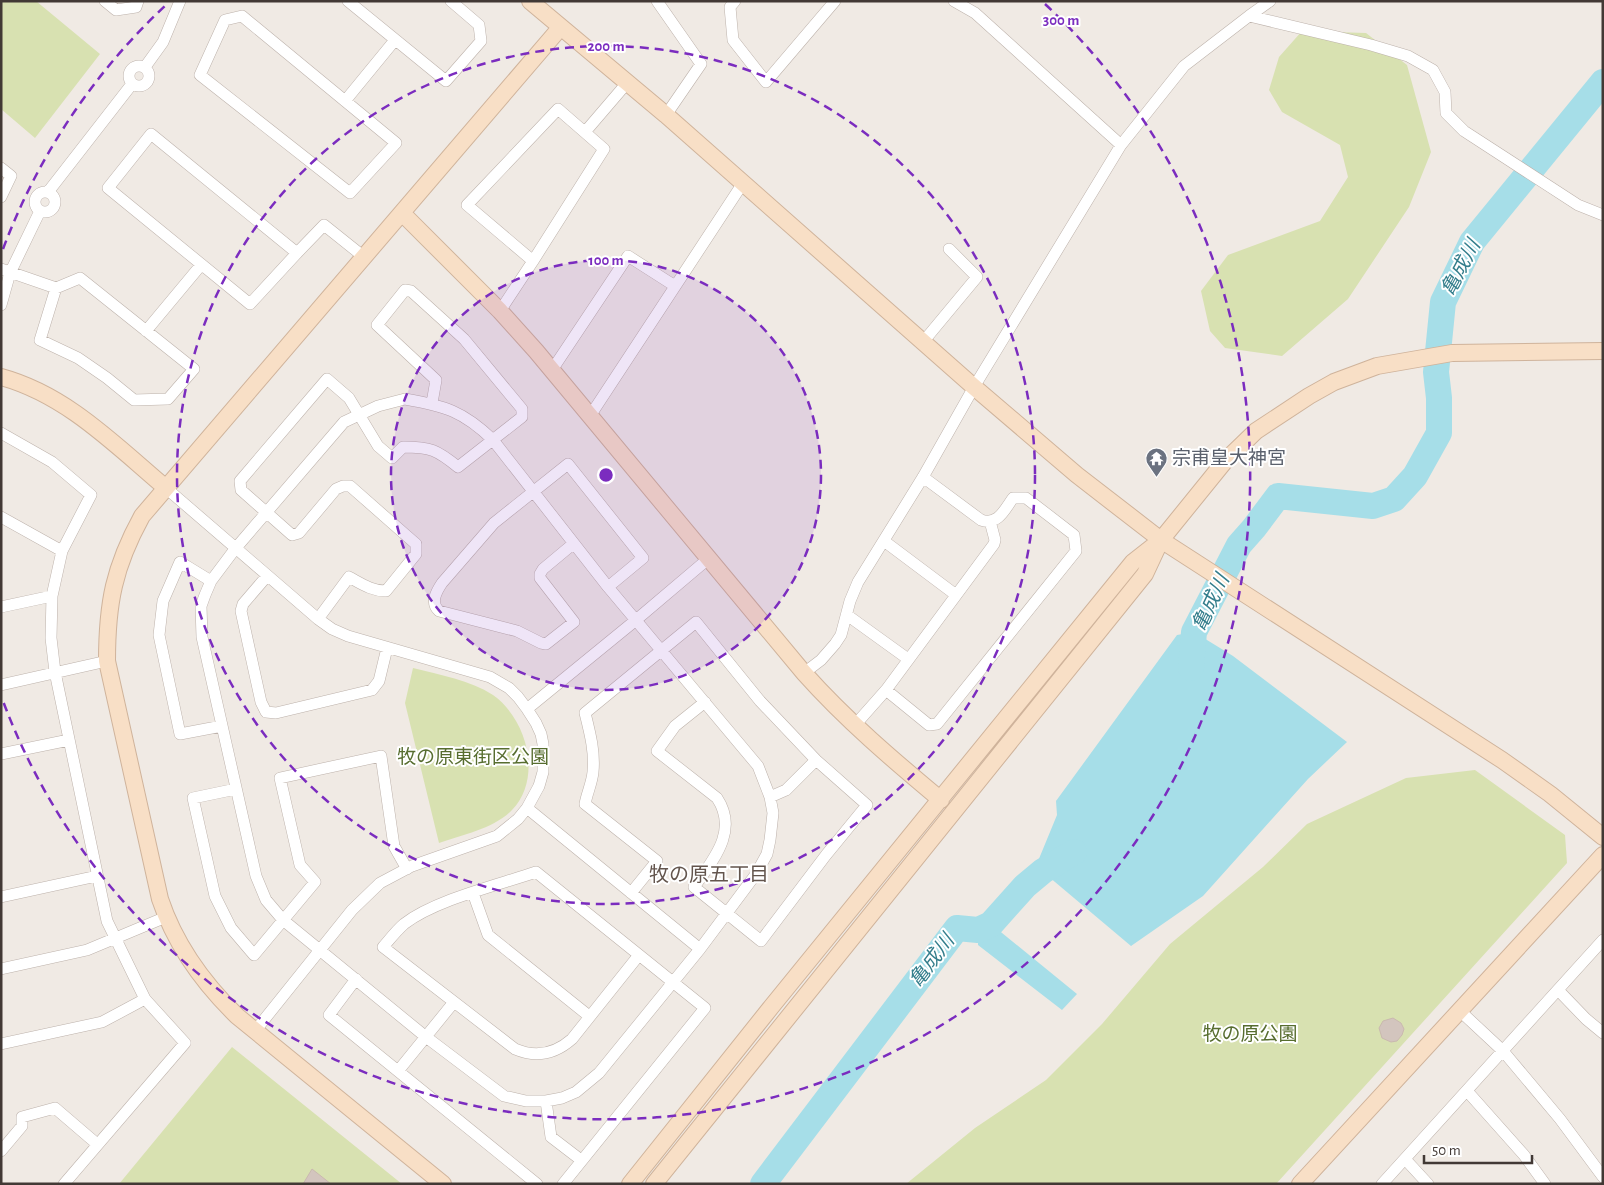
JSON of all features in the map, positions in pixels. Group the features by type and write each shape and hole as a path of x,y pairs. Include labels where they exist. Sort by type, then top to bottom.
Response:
{"street":[{"path":"105,1 116,10 136,7 138,1"},
{"path":"1,305 6,271 40,211 49,211 54,206 54,196 48,192 132,84 142,86 147,83 149,73 145,67 163,42 180,1"},
{"path":"348,1 446,81 481,40 479,25 451,1"},
{"path":"530,1 666,115 974,387 1077,475 1161,540 1502,760 1550,794 1603,837"},
{"path":"657,1 701,64 666,115"},
{"path":"735,1 730,7 733,40 766,82 835,1"},
{"path":"954,1 976,13 1121,145"},
{"path":"804,673 821,660 841,635 850,601 858,582 923,478 974,387 1121,145 1184,66 1270,1"},
{"path":"242,16 345,101 396,143 350,193 200,75 225,20 242,16"},
{"path":"1249,16 1371,45 1408,56 1433,70 1445,92 1446,113 1464,131 1578,205 1603,215"},
{"path":"444,1184 230,1010 205,982 188,958 166,917 160,898 108,661 107,630 118,568 128,542 142,516 560,28"},
{"path":"345,101 395,40"},
{"path":"585,132 628,83"},
{"path":"500,311 533,261 604,148 558,109 467,205 533,261"},
{"path":"297,253 151,134 108,188 250,304 324,225 364,257"},
{"path":"1,168 10,176 1,197"},
{"path":"590,416 743,183"},
{"path":"402,213 500,311 552,370 708,559 834,706 941,800"},
{"path":"923,342 977,277 949,249"},
{"path":"552,370 628,256 675,286"},
{"path":"146,331 201,265"},
{"path":"6,271 56,288 80,278 194,369 168,399 134,400 78,358 40,340 56,288"},
{"path":"318,619 349,577 368,588 386,591 416,554 416,544 350,486 336,489 299,533 292,535 240,490 240,481 327,379 349,398 378,446 392,458 403,447 426,447 443,455 458,467 522,416 522,409 464,339 411,291 405,290 376,325 436,380 432,403"},
{"path":"654,1184 1144,574 1161,540 1225,460 1256,431 1334,382 1377,366 1452,353 1603,351"},
{"path":"1,377 29,386 68,407 85,419 267,576 332,629 386,648 490,676 510,688 518,697 541,734 544,759 539,786 527,808 518,819 497,836 412,866 380,883 352,910 255,1031"},
{"path":"405,399 449,408 479,426 493,440 608,587 758,766 770,796 773,813 770,840 767,854 756,874 700,949 599,1072 576,1092 562,1098 546,1101 526,1101 504,1096 426,1037 283,920 266,900 256,876 202,637 201,606 211,581 236,548 344,422 358,415 378,406 405,399"},
{"path":"1,434 52,462 91,495 62,551 52,596 50,638 55,672 107,921 145,999 185,1043 64,1184"},
{"path":"573,544 543,569 540,574 540,578 574,622 546,644 518,631 439,611 435,607 434,603 442,583 494,523 568,464 643,558 608,587"},
{"path":"886,690 929,725 937,724 1076,551 1074,535 1026,498 1013,498 996,520 981,520 923,478"},
{"path":"1,517 62,551"},
{"path":"855,726 886,690 994,544 995,540 990,521"},
{"path":"630,1184 772,1006 1133,562 1161,540"},
{"path":"884,541 956,595"},
{"path":"527,709 708,559"},
{"path":"211,581 180,562 163,601 160,635 180,734 222,726"},
{"path":"267,576 243,604 241,611 261,702 266,712 276,713 372,690 379,681 386,648"},
{"path":"1,606 52,596"},
{"path":"847,615 908,659"},
{"path":"631,893 657,861 585,804 593,774 593,758 592,738 585,713 696,622 760,701 816,760 867,805 761,940 694,886 719,851 725,830 723,806 717,798 657,751 676,726 705,702"},
{"path":"1,684 108,661"},
{"path":"1,754 69,740"},
{"path":"236,789 193,798 215,896 231,928 254,955 315,882 300,865 280,778 380,756 394,846 407,869"},
{"path":"770,796 786,790 816,760"},
{"path":"527,808 700,949"},
{"path":"1300,1184 1603,855"},
{"path":"563,1184 705,1008 536,872 473,893 419,914 395,932 383,947 515,1049 532,1054 546,1053 558,1049 572,1038 639,955"},
{"path":"1,897 97,876"},
{"path":"473,893 488,935 589,1016"},
{"path":"1,969 87,950 166,917"},
{"path":"1382,1184 1603,940"},
{"path":"356,979 328,1015 537,1184"},
{"path":"1558,990 1586,1020 1603,1033"},
{"path":"1,1044 102,1022 145,999"},
{"path":"398,1071 454,1002"},
{"path":"1459,1010 1503,1051 1560,1119 1603,1177"},
{"path":"1467,1091 1524,1155 1545,1184"},
{"path":"546,1101 551,1137 581,1160"},
{"path":"1,1151 22,1126 22,1117 55,1108 97,1144"},
{"path":"1405,1159 1428,1184"}],"green space":[{"path":"1,1 36,1 100,54 35,138 1,109"},
{"path":"1302,31 1366,33 1407,65 1431,152 1409,207 1348,299 1282,356 1225,348 1210,331 1201,291 1228,255 1320,221 1348,177 1340,145 1282,112 1269,90 1279,57"},
{"name":"牧の原東街区公園","path":"413,668 475,685 493,695 515,719 527,750 529,766 527,782 521,797 512,810 496,822 468,834 439,843 405,703"},
{"name":"牧の原公園","path":"1475,770 1565,835 1567,863 1276,1184 906,1184 975,1128 1046,1080 1102,1024 1170,944 1263,867 1307,824 1406,778"},
{"path":"232,1047 402,1184 119,1184"}],"water":[{"path":"1194,632 1233,656 1347,742 1308,779 1203,896 1131,946 1036,866 1057,815 1056,801 1177,635"},
{"path":"991,924 1077,994 1062,1010 978,945 978,930"}],"building":[{"path":"1393,1018 1401,1023 1404,1029 1397,1041 1391,1042 1382,1038 1379,1028 1383,1021"},
{"path":"312,1169 331,1184 303,1184"}],"waterway":[{"name":"亀成川","path":"1191,668 1194,632 1239,545 1278,496 1373,506 1394,499 1415,476 1439,433 1439,398 1436,372 1443,302 1472,242 1603,82"},
{"name":"亀成川","path":"763,1184 957,928 978,930 991,924 1025,886 1043,871 1074,852"}],"place":[{"name":"宗甫皇大神宮","path":"1156,477"}],"district":[{"name":"牧の原五丁目","path":"709,875"}]}
